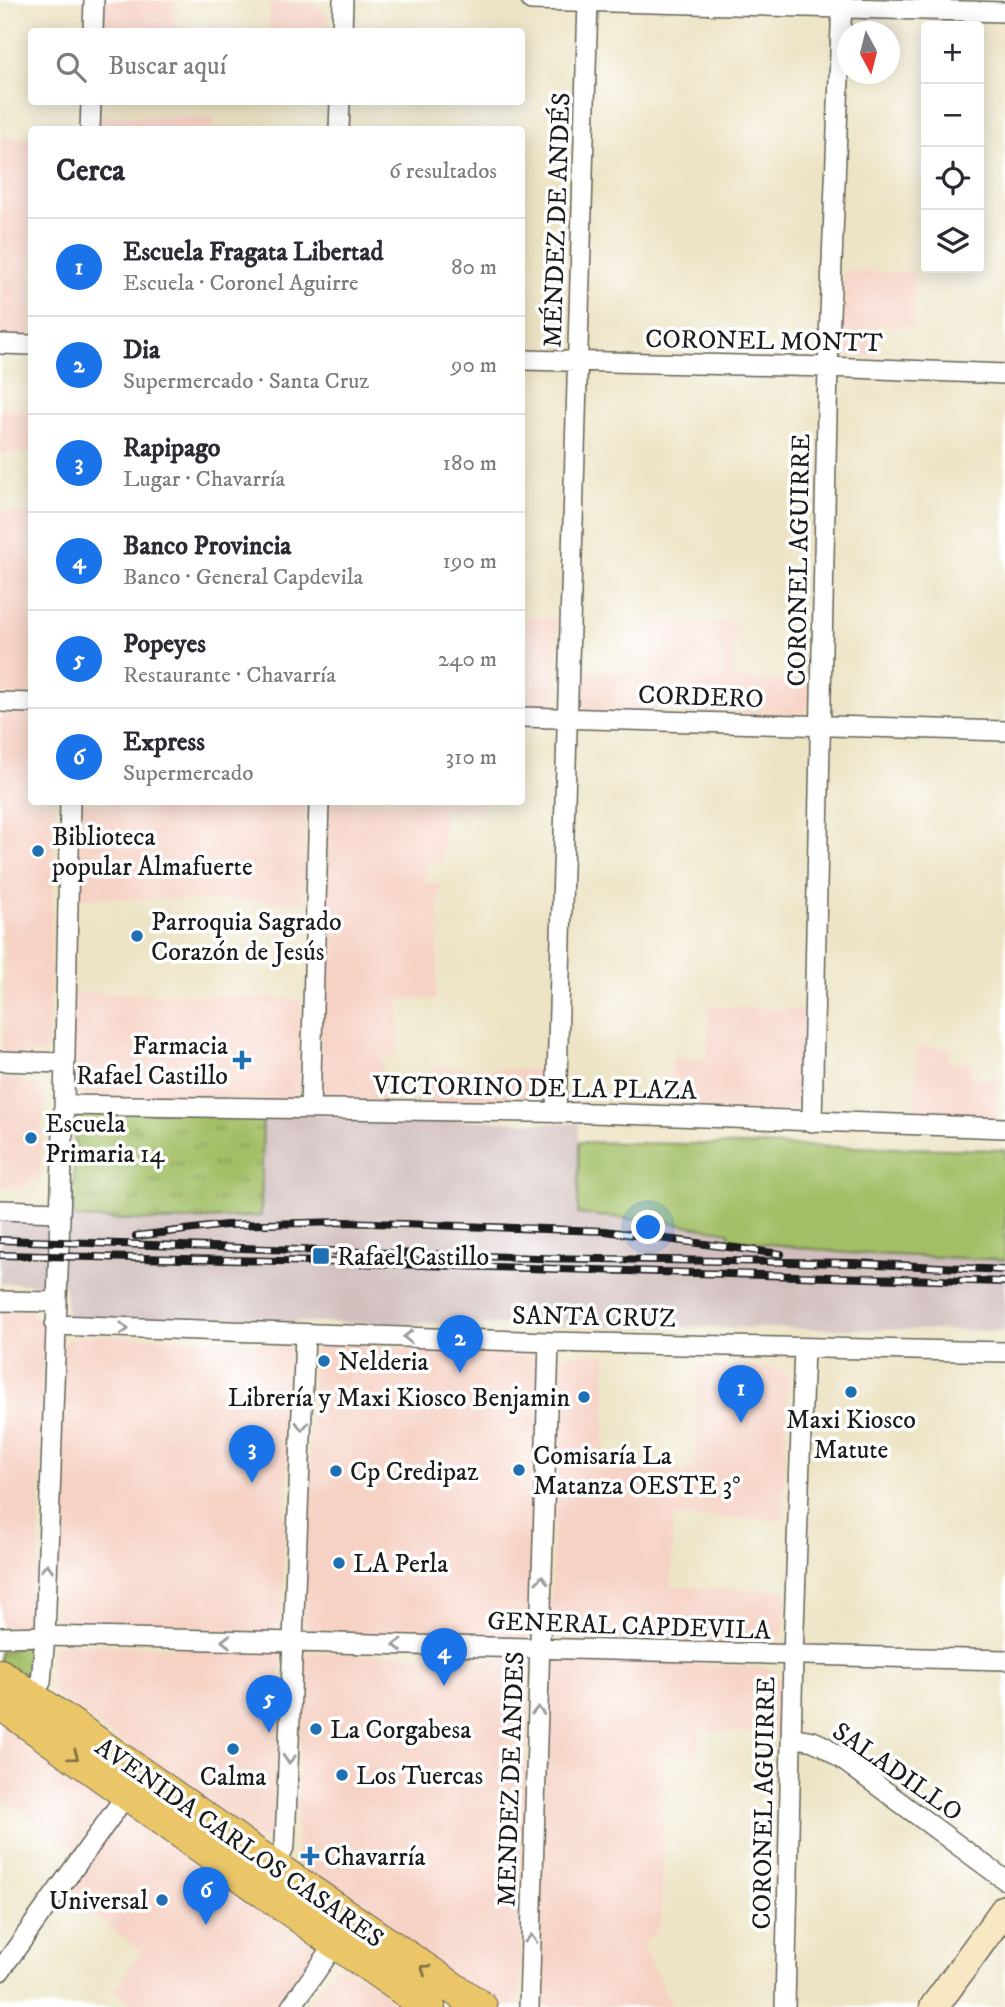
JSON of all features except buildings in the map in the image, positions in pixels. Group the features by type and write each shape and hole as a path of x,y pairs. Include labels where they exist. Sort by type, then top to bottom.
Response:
{"main road":[{"name":"AVENIDA CARLOS CASARES","path":"0,1675 17,1705 127,1794 481,2007"},
{"name":"AVENIDA CARLOS CASARES","path":"17,1705 269,1879 336,1943 429,2007"}],"street":[{"path":"93,28 94,0"},
{"path":"342,28 343,0"},
{"path":"531,0 841,5 1005,12"},
{"name":"MÉNDEZ DE ANDÉS","path":"556,1113 588,1"},
{"name":"CORONEL AGUIRRE","path":"812,1122 828,366 841,5"},
{"path":"90,126 91,105"},
{"path":"339,126 340,105"},
{"path":"0,344 28,345"},
{"name":"CORONEL MONTT","path":"525,360 828,366 1005,374"},
{"path":"0,702 28,703"},
{"name":"CORDERO","path":"525,717 1005,731"},
{"path":"17,1705 41,1682 45,1636 64,1105 70,805"},
{"path":"310,1109 319,805"},
{"path":"0,1061 64,1063"},
{"name":"VICTORINO DE LA PLAZA","path":"64,1105 556,1113 1005,1128"},
{"path":"0,1210 59,1212"},
{"path":"0,1301 55,1302"},
{"name":"SANTA CRUZ","path":"55,1325 550,1342 1005,1352"},
{"path":"269,1879 285,1844 305,1334"},
{"name":"MENDEZ DE ANDES","path":"529,2007 550,1342"},
{"name":"CORONEL AGUIRRE","path":"785,2007 793,1656 804,1348"},
{"name":"GENERAL CAPDEVILA","path":"0,1637 1005,1660"},
{"name":"SALADILLO","path":"791,1737 824,1746 1005,1880"},
{"path":"0,1971 127,1794"},
{"path":"934,2007 1005,1909"},
{"path":"290,2007 336,1943"}],"shaded area":[{"path":"106,0 175,0 174,28 98,28 98,11"},
{"path":"270,3 314,4 327,15 329,28 269,28"},
{"path":"96,115 215,118 214,126 96,126"},
{"path":"0,138 28,139 28,337 0,336"},
{"path":"843,271 914,273 913,326 878,325 877,357 848,355 840,343"},
{"path":"0,410 28,411 28,453 0,452"},
{"path":"0,512 28,513 28,695 0,695"},
{"path":"525,616 558,618 555,696 553,703 542,709 525,709"},
{"path":"653,620 735,623 733,678 811,681 810,703 806,711 794,715 584,707 581,703 582,671 651,673"},
{"path":"0,713 28,714 28,805 55,805 49,1049 42,1054 3,1053 5,941 0,940"},
{"path":"76,805 261,805 270,811 270,805 305,805 304,902 73,897"},
{"path":"325,805 482,805 482,812 444,810 442,862 427,862 426,883 440,884 436,1000 400,999 397,1056 382,1056 381,1104 325,1100 320,1095"},
{"path":"71,992 301,999 297,1096 292,1100 87,1096 78,1093 71,1089"},
{"path":"709,1006 804,1010 799,1105 782,1112 671,1109 672,1058 707,1059"},
{"path":"917,1046 948,1047 948,1062 971,1063 971,1079 999,1080 998,1119 914,1116"},
{"path":"430,1067 549,1070 547,1101 544,1106 429,1106"},
{"path":"0,1079 21,1079 22,1084 36,1085 37,1093 44,1093 40,1180 28,1181 28,1187 0,1186"},
{"path":"263,1113 579,1124 578,1214 666,1222 729,1232 730,1239 846,1253 1005,1260 1005,1330 67,1319 65,1285 0,1283 0,1216 168,1221"},
{"path":"0,1310 29,1311 42,1320 43,1324 38,1610 32,1624 26,1626 0,1626"},
{"path":"80,1334 276,1343 290,1349 292,1360 281,1619 271,1631 68,1627 54,1619 63,1344 69,1338"},
{"path":"327,1344 535,1357 539,1364 531,1632 525,1638 323,1634 314,1632 308,1626 303,1618 313,1353 318,1347"},
{"path":"606,1355 604,1466 695,1470 698,1366 779,1368 788,1376 783,1520 673,1517 671,1587 786,1590 784,1631 776,1644 768,1646 563,1639 555,1636 550,1627 559,1367 564,1356"},
{"path":"58,1643 279,1651 275,1823 270,1834 257,1839 56,1696 50,1685 52,1647"},
{"path":"316,1652 528,1659 531,1664 517,2007 489,2007 295,1864 303,1660 307,1654"},
{"path":"567,1658 763,1667 771,1669 779,1677 779,1734 700,1730 699,1755 664,1754 661,1923 643,1947 673,2007 535,2007 549,1672 553,1663"},
{"path":"0,1716 106,1793 107,1807 76,1848 0,1797"},
{"path":"130,1812 317,1947 314,1956 278,2007 138,2007 113,1990 142,1951 66,1895 122,1813"},
{"path":"342,1964 410,2007 306,2007 334,1969"}],"green space":[{"path":"75,1110 263,1113 261,1216 168,1221 73,1218"},
{"path":"579,1142 1005,1150 1005,1260 846,1253 729,1239 729,1232 666,1222 578,1214"},
{"path":"29,1645 34,1649 33,1673 27,1676 0,1663 0,1651"}],"railway":[{"path":"136,1236 226,1225 344,1222 605,1231 781,1254"},
{"path":"0,1240 537,1258 854,1263 1005,1270"},
{"path":"0,1255 1005,1282"}],"place":[{"name":"Biblioteca popular Almafuerte","path":"38,851"},
{"name":"Parroquia Sagrado Corazón de Jesús","path":"137,936"},
{"name":"Farmacia Rafael Castillo","path":"242,1060"},
{"name":"Escuela Primaria 14","path":"31,1138"},
{"name":"Rafael Castillo","path":"321,1256"},
{"name":"Nelderia","path":"324,1361"},
{"name":"Dia","path":"460,1373"},
{"name":"Maxi Kiosco Matute","path":"851,1392"},
{"name":"Librería y Maxi Kiosco Benjamin","path":"584,1397"},
{"name":"Escuela Fragata Libertad","path":"741,1423"},
{"name":"Comisaría La Matanza OESTE 3°","path":"519,1470"},
{"name":"Cp Credipaz","path":"336,1471"},
{"name":"Rapipago","path":"252,1483"},
{"name":"LA Perla","path":"339,1563"},
{"name":"Banco Provincia","path":"444,1686"},
{"name":"La Corgabesa","path":"316,1729"},
{"name":"Popeyes","path":"269,1733"},
{"name":"Calma","path":"233,1749"},
{"name":"Los Tuercas","path":"342,1775"},
{"name":"Chavarría","path":"310,1856"},
{"name":"Universal","path":"162,1900"},
{"name":"Express","path":"206,1925"}]}
